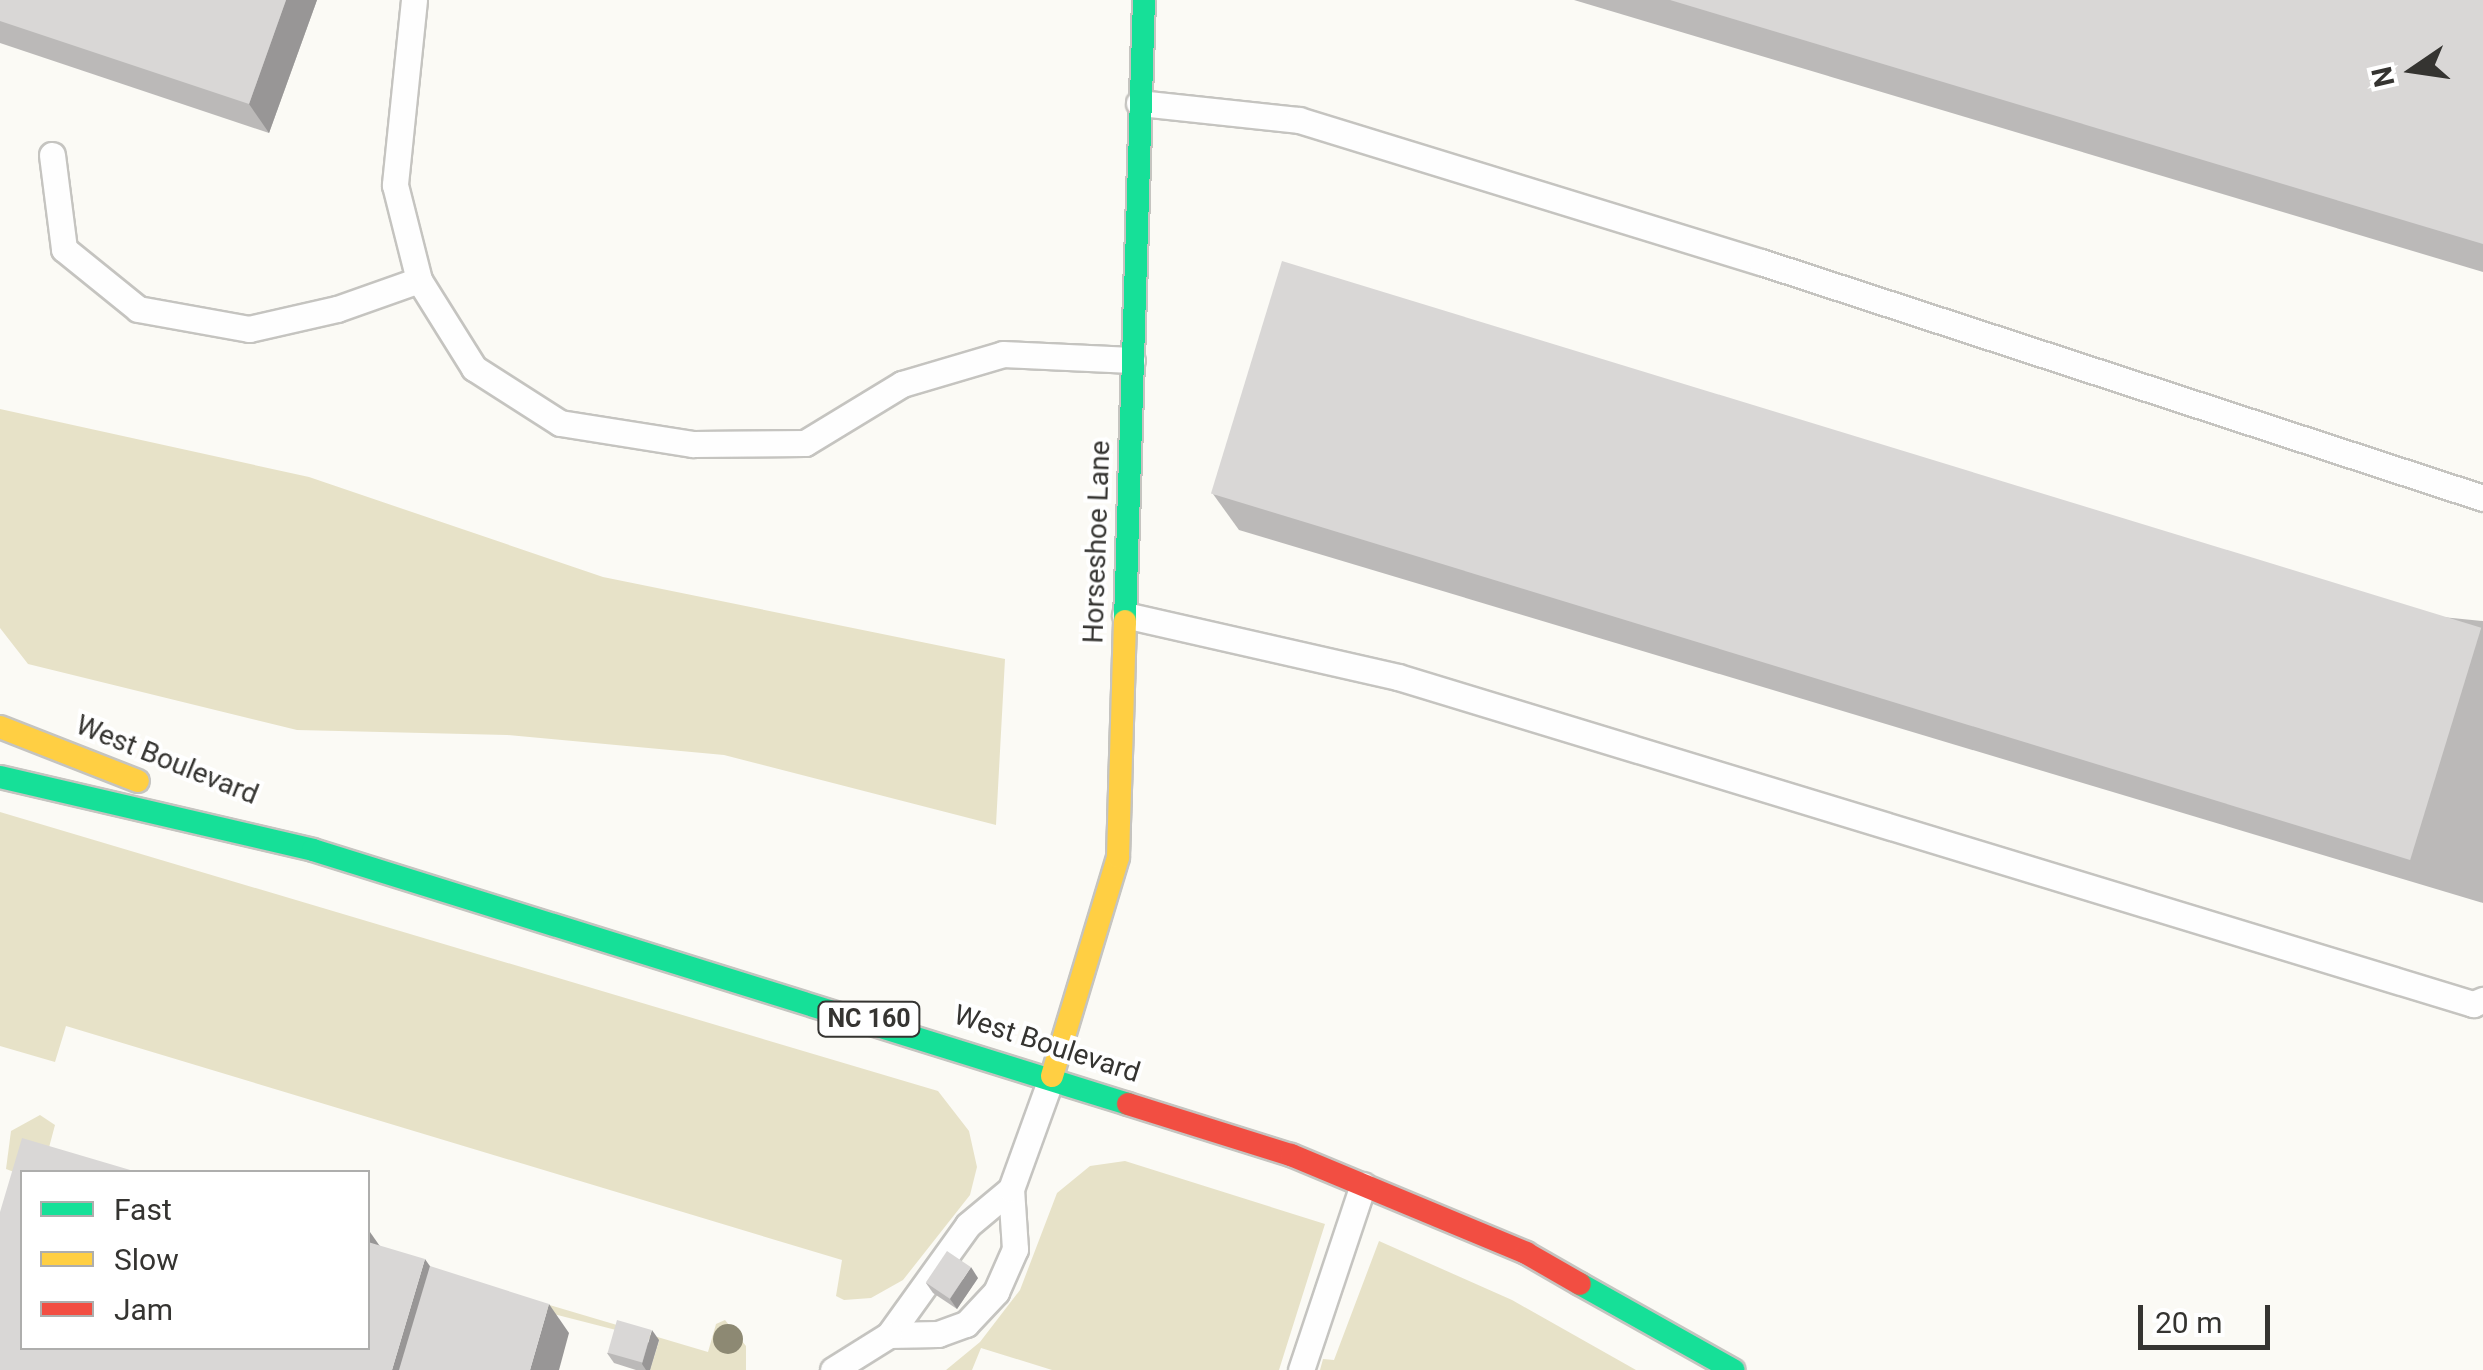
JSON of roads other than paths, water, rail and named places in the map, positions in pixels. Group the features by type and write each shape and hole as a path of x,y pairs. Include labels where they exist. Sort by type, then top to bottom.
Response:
{"main road":[{"name":"Horseshoe Lane","path":"1052,1076 1118,857 1144,0"},
{"name":"West Boulevard","path":"0,726 313,850"},
{"name":"West Boulevard","path":"0,777 313,850 1052,1076 1363,1184 1526,1252 1733,1370"}],"lane":[{"path":"414,0 395,185 420,280 474,368 560,423 693,444 805,442 902,384 1003,354 1132,360"},
{"path":"1140,102 1299,120 1761,262 2483,498"},
{"path":"52,155 64,249 138,309 249,328 338,310 420,280"},
{"path":"1125,615 1398,677 2473,1004 2483,1000"},
{"path":"889,1335 938,1334 966,1324 986,1305 1014,1249 1011,1189 1052,1076"},
{"path":"1301,1370 1363,1184"},
{"path":"833,1370 889,1335 968,1225 1011,1189"}]}
